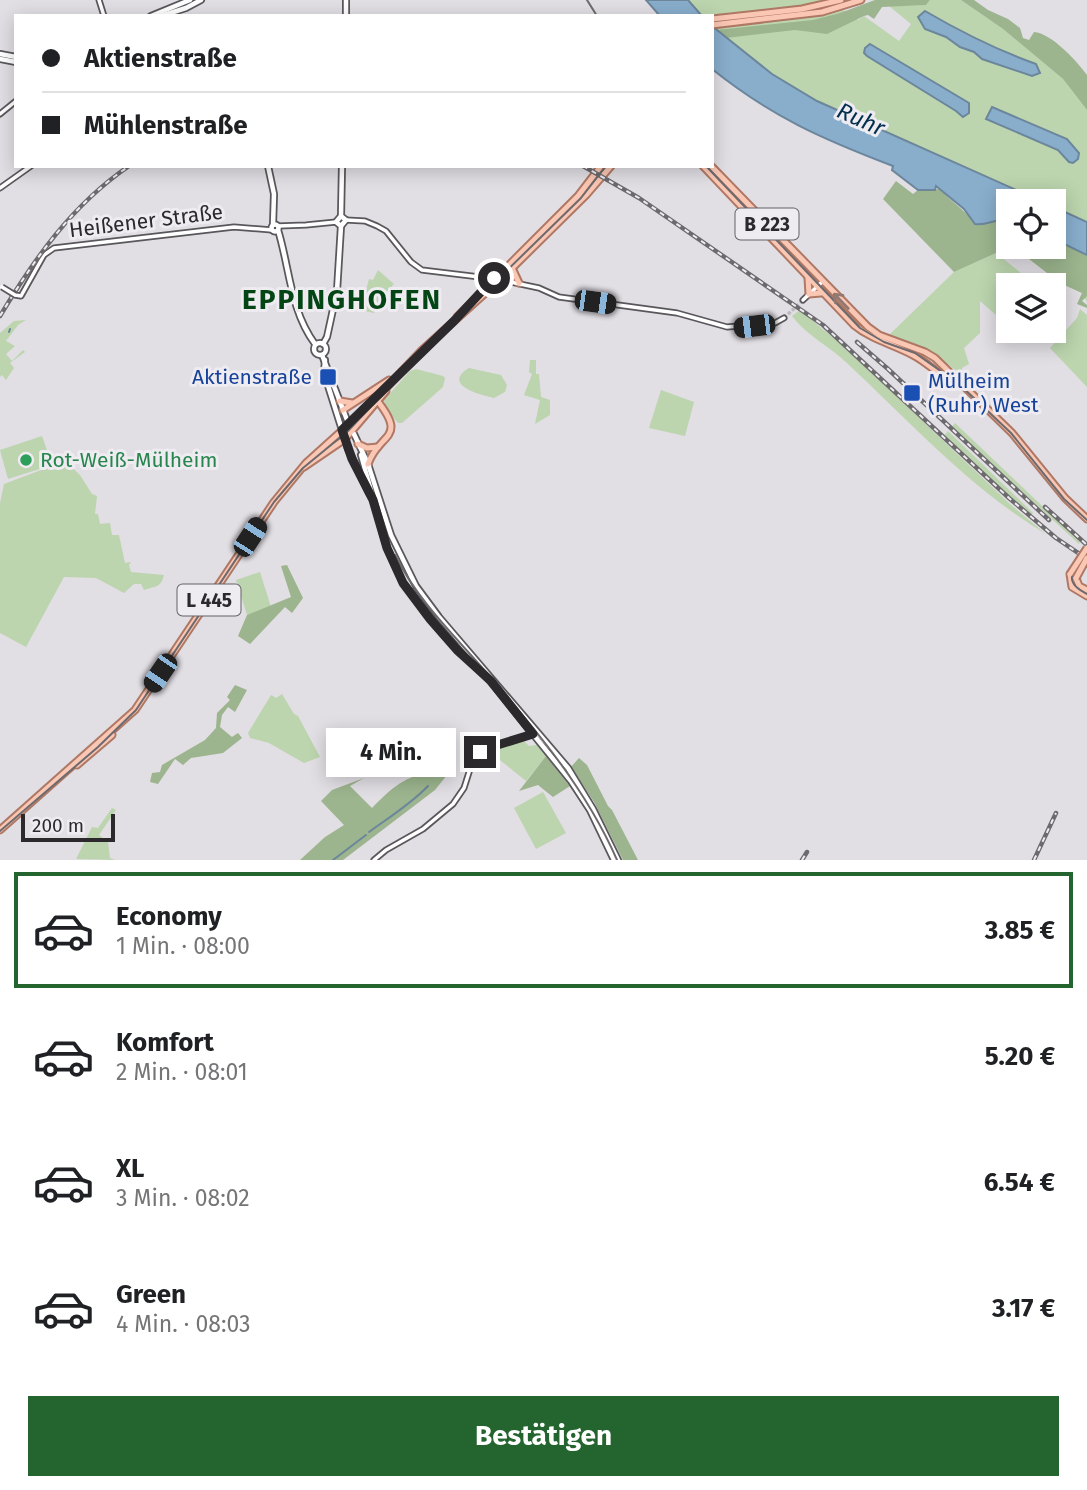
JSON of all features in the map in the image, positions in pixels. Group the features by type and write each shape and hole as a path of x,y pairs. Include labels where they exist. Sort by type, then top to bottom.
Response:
{"main road":[{"path":"174,13 190,0"},
{"path":"174,13 201,0"},
{"path":"714,19 803,9 841,0"},
{"path":"714,25 804,15 861,0"},
{"path":"268,168 274,194 275,228 291,293 307,333 315,344 315,353 323,358 347,420"},
{"path":"341,216 342,168"},
{"name":"L 445","path":"302,469 345,439 370,412 397,374 497,279 578,196 599,168"},
{"name":"L 445","path":"497,279 512,268 586,195 609,168"},
{"name":"B 223","path":"705,168 861,331 879,342 912,354 947,379 960,384"},
{"name":"B 223","path":"713,168 872,331 925,352 960,384"},
{"path":"323,344 337,291 341,226 346,220 341,216"},
{"path":"341,216 336,219 341,226"},
{"path":"512,268 519,283"},
{"path":"808,278 809,294 822,293"},
{"name":"L 445","path":"0,830 98,748 139,704 274,502 320,449 376,400 431,343"},
{"path":"315,344 323,344"},
{"path":"323,344 326,350 323,358 324,373 348,449 373,500"},
{"path":"343,410 397,374"},
{"path":"960,384 1019,440 1062,495 1087,519"},
{"path":"368,464 390,434 391,426 376,400"},
{"path":"340,401 355,403"},
{"path":"370,412 388,417"},
{"path":"354,435 368,464 391,536 405,567 425,600 575,779 616,860"},
{"path":"358,444 367,448 378,447"},
{"path":"358,444 391,560 410,593 430,619 477,664"},
{"path":"336,446 348,449"},
{"path":"383,535 391,536"},
{"path":"1087,548 1073,576 1072,587 1087,596"},
{"path":"1073,576 1087,558"},
{"path":"1073,576 1079,586 1087,590"}],"street":[{"path":"99,0 103,13"},
{"path":"0,188 29,168"},
{"path":"346,220 365,221 386,231 411,262 422,270 519,283 561,298 677,313 727,327 775,323 784,318"},
{"name":"Heißener Straße","path":"1,286 18,296 44,255 54,248 206,229 275,228 336,222"},
{"path":"803,300 822,281"},
{"path":"374,860 423,829 453,804 464,788 471,766 480,752 536,733"}],"green space":[{"path":"688,0 829,0 858,20 864,16 899,41 911,24 889,6 926,5 930,0 961,0 1003,29 1063,79 1087,110 1087,302 1082,293 1066,286 1066,273 1047,273 1029,259 1066,259 1066,189 996,189 996,196 789,104 714,31 717,30 714,26 714,14 700,14","holes":["925,12 1007,53 1036,64 1032,76 982,59 974,52 960,47 946,37","870,44 969,103 956,111 867,56","991,107 1077,159 1069,162 1058,150 987,119"]},
{"path":"875,0 930,0 926,5 882,7 874,19 868,15 864,16 827,34 795,30 726,38 717,30 813,20"},
{"path":"961,0 974,0 1008,19 1020,28 1023,38 1029,40 1034,32 1048,37 1063,49 1087,75 1087,110 1063,79 1003,29"},
{"path":"896,181 913,194 918,190 940,189 976,224 996,220 996,253 954,272 883,199"},
{"path":"1066,245 1087,255 1087,296 1082,301 1087,308 1077,304 1082,293 1066,286 1066,273 1047,273 1029,259 1066,259"},
{"path":"996,253 996,259 1004,259 1021,273 996,273 996,315 980,301 980,333 964,348 969,364 962,368 963,376 930,350 889,335 954,272"},
{"path":"378,270 394,284 383,296 374,313 356,309 364,298 369,279 373,280"},
{"path":"1080,309 1087,315 1087,387 1050,348 1054,343 1066,343 1066,330 1077,318"},
{"path":"800,310 849,351 1011,505 1046,534 1019,517 968,477 842,358 805,330 792,316"},
{"path":"26,320 18,325 6,341 15,346 6,354 12,361 23,350 25,352 10,363 14,368 6,380 2,375 0,377 0,333 14,321"},
{"path":"530,360 536,360 541,397 550,400 550,415 535,424 540,400 524,395 532,374 529,372"},
{"path":"469,368 501,375 507,385 505,392 494,398 466,388 459,379"},
{"path":"416,369 443,376 443,387 402,423 398,423 386,409 384,400 410,371"},
{"path":"661,390 694,402 685,436 649,428"},
{"path":"955,423 1080,542 1079,544 952,427"},
{"path":"948,431 1033,513 1031,515 1018,504 944,436"},
{"name":"Rot-Weiß-Mülheim","path":"42,436 52,465 8,479 0,450"},
{"path":"65,461 80,475 92,494 97,496 95,514 98,514 100,524 110,523 112,535 119,535 125,563 131,562 131,572 164,575 157,586 144,590 141,584 134,584 124,593 96,578 64,577 26,647 0,633 0,503 4,484"},
{"path":"287,565 303,598 292,613 285,607 250,644 238,636 247,615 291,597 281,566"},
{"path":"260,572 271,607 247,615 236,580"},
{"path":"235,685 247,690 235,712 228,707 222,715 220,727 232,737 238,733 242,738 223,753 191,758 183,765 175,759 158,784 150,782 152,773 160,772 162,765 205,740 216,728 217,713 230,700 227,697"},
{"path":"282,694 298,716 320,757 304,763 269,743 250,738 248,733 271,695 276,698"},
{"path":"524,741 529,746 537,745 546,756 526,781 500,760 491,770 481,760 494,749"},
{"path":"546,756 570,786 553,797 538,785 519,791"},
{"path":"579,758 587,765 638,860 623,860 594,802 571,767"},
{"path":"451,770 435,790 343,860 300,860 325,837 344,825 321,801 332,790 364,778 350,786 372,808 388,792 411,777"},
{"path":"543,792 566,833 536,849 514,808"},
{"path":"112,808 116,810 99,835 108,842 110,858 115,860 76,859 92,827 98,828"}],"water":[{"path":"646,0 688,0 700,14 658,14"},
{"path":"925,11 979,40 1036,64 1040,73 1032,76 982,59 946,37 925,29 918,17"},
{"path":"714,28 772,74 817,101 1014,189 996,189 996,221 975,224 964,209 936,186 935,190 918,190 892,170 893,166 798,125 756,101 714,71"},
{"path":"870,44 969,103 969,113 963,117 867,56 864,53 865,48"},
{"path":"992,107 1067,139 1079,153 1078,159 1073,163 1069,162 1058,150 986,119"},
{"path":"1066,212 1087,222 1087,255 1066,245"}],"waterway":[{"path":"369,832 428,786"},
{"path":"333,860 366,835"}],"tunnel":[{"path":"784,318 803,300"}],"tram line":[{"path":"587,0 596,14"},
{"path":"0,831 98,747 136,710 274,502 303,468 348,431 406,369 581,198 604,168"},
{"path":"708,168 860,328 884,342 915,353 959,384 1011,433 1064,499 1087,520"},
{"path":"1087,551 1072,574 1074,584 1087,594"},
{"path":"395,555 425,602 505,694 559,762 591,809 617,860"}],"railway":[{"path":"0,316 41,253 72,215 126,168"},
{"path":"586,168 639,198 823,325 1009,498 1056,538 1087,559"},
{"path":"857,342 1049,520"},
{"path":"1045,507 1087,545"},
{"path":"1034,860 1056,813"},
{"path":"802,860 807,852"}],"place":[{"name":"Aktienstraße","path":"328,377"},
{"name":"Mülheim (Ruhr) West","path":"912,393"},
{"name":"Rot-Weiß-Mülheim","path":"26,460"}],"district":[{"name":"EPPINGHOFEN","path":"342,299"}],"route":[{"path":"480,752 533,734 491,681 458,651 430,619 403,583 391,560 373,500 352,459 342,430 368,407 416,355 455,320 494,278"}],"water label":[{"name":"Ruhr","path":"861,119"}]}
